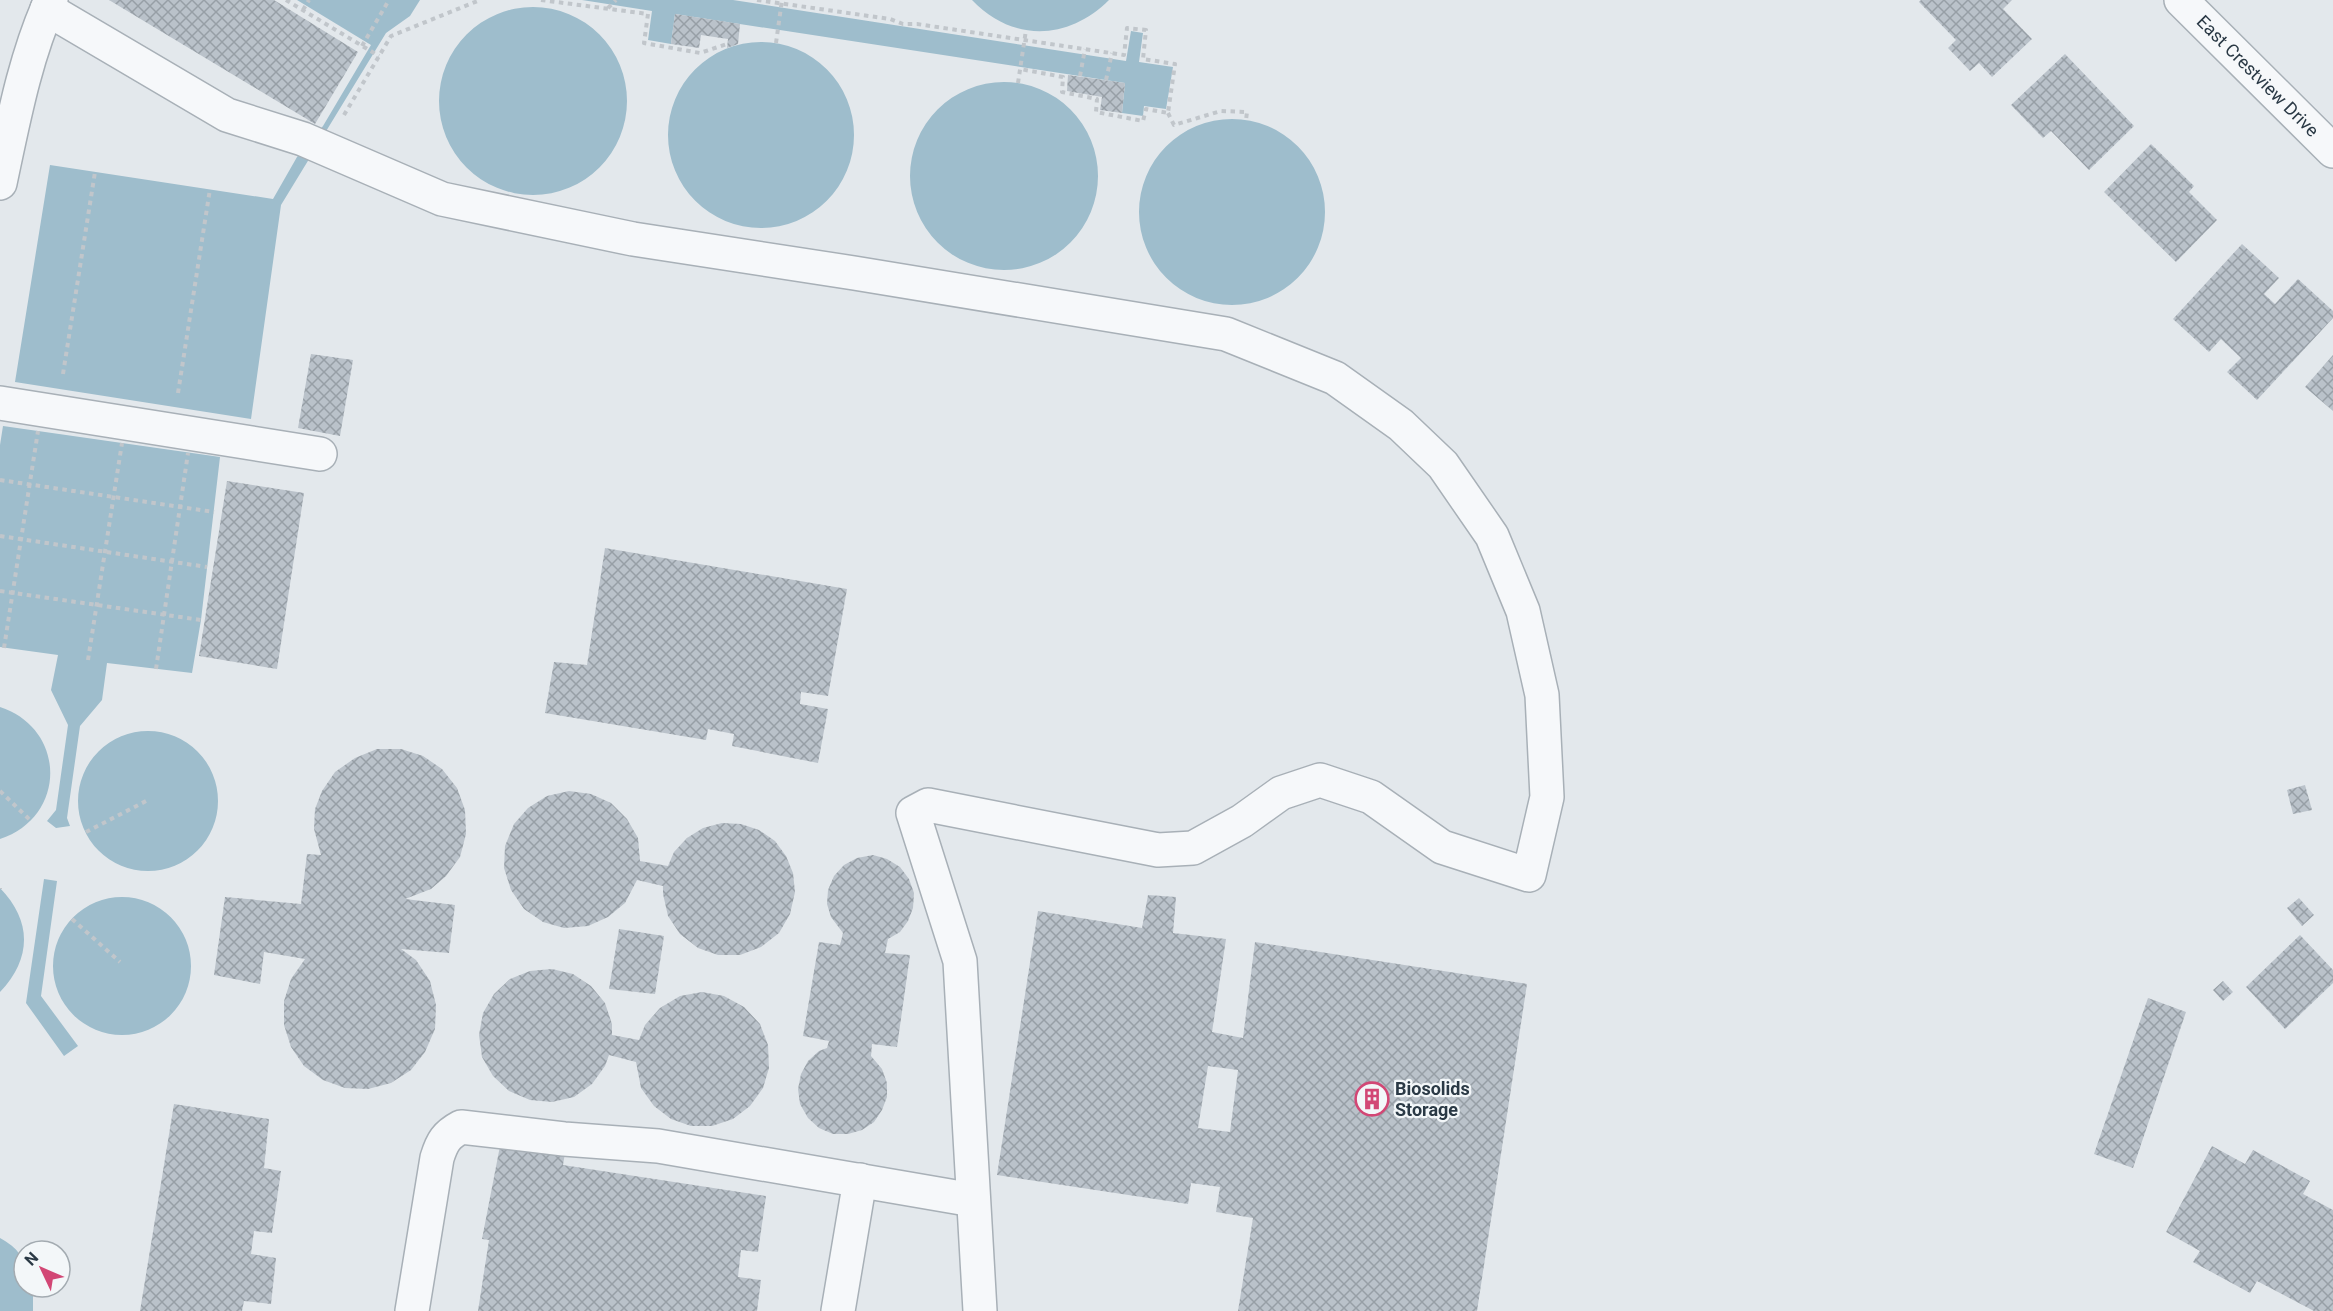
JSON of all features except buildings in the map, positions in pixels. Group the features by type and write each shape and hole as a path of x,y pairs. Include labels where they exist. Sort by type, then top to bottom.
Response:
{"street":[{"name":"East Crestview Drive","path":"2181,0 2333,151"},
{"path":"0,183 14,120 49,4 227,114 312,143 442,200 633,239 865,274 1226,334 1335,378 1401,425 1443,465 1492,536 1522,611 1542,695 1547,797 1529,875 1442,847 1371,797 1320,780 1281,793 1242,821 1193,848 1158,850 928,805 913,813 960,961 980,1311"},
{"path":"0,403 320,454"},
{"path":"412,1311 437,1158 443,1139 461,1127 564,1139 658,1146 973,1200"},
{"path":"838,1311 860,1180"}],"path":[{"path":"286,0 379,56"},
{"path":"303,10 309,0"},
{"path":"312,143 334,131 391,36 480,0"},
{"path":"542,0 648,14 644,43 700,53 728,44"},
{"path":"608,9 616,0"},
{"path":"757,0 1124,55 1127,28 1146,30 1143,58 1175,64 1168,113 1174,125 1221,111 1247,112 1246,120"},
{"path":"362,46 387,1"},
{"path":"776,43 782,2"},
{"path":"1018,83 1026,30"},
{"path":"1080,76 1085,49"},
{"path":"1107,80 1112,53"},
{"path":"1020,69 1063,77 1062,92 1097,99 1096,112 1143,121 1146,110 1168,113"},
{"path":"62,378 95,172"},
{"path":"177,396 210,189"},
{"path":"4,648 38,431"},
{"path":"88,660 122,443"},
{"path":"156,669 188,453"},
{"path":"0,480 214,512"},
{"path":"0,536 207,567"},
{"path":"0,591 201,620"},
{"path":"0,791 31,821"},
{"path":"86,832 148,800"},
{"path":"72,919 120,962"}],"water":[{"path":"297,0 420,0 410,16 386,33 281,205 251,419 15,382 50,165 273,199 297,157 323,126 371,45"},
{"path":"582,0 733,0 1126,61 1131,31 1143,33 1139,62 1173,67 1166,109 1144,106 1143,116 1122,113 1125,83 675,14 671,44 648,40 652,11"},
{"path":"972,0 1109,0 1076,23 1059,29 1041,31 1005,24 988,14"},
{"path":"524,7 542,7 577,18 593,28 606,41 620,65 627,101 620,137 606,161 593,174 560,191 542,195 524,195 489,184 473,174 460,161 443,128 439,110 439,92 450,57 460,41 473,28 506,11"},
{"path":"761,42 779,43 797,49 813,57 827,69 839,83 847,99 853,117 853,153 847,171 839,187 827,201 813,213 797,221 779,227 761,228 743,227 725,221 709,213 695,201 683,187 675,171 669,153 668,135 669,117 675,99 683,83 695,69 709,57 725,49 743,43"},
{"path":"1004,82 1031,86 1048,93 1070,110 1087,132 1094,149 1098,176 1094,203 1087,220 1070,242 1048,259 1031,266 1004,270 977,266 960,259 938,242 921,220 914,203 910,176 914,149 921,132 938,110 960,93 977,86"},
{"path":"1232,119 1268,126 1298,146 1318,176 1325,212 1318,248 1298,278 1268,298 1232,305 1196,298 1166,278 1146,248 1139,212 1146,176 1166,146 1196,126"},
{"path":"3,426 220,457 201,620 192,673 107,663 102,700 80,726 67,818 70,826 56,828 47,821 56,810 68,725 51,690 58,655 0,647 0,445"},
{"path":"0,707 22,718 38,734 47,753 50,773 47,793 38,812 22,828 0,839"},
{"path":"148,731 175,737 187,743 197,752 206,762 212,774 218,801 212,828 206,840 197,850 187,859 175,865 148,871 121,865 109,859 99,850 90,840 84,828 78,801 84,774 90,762 99,752 109,743 121,737"},
{"path":"44,879 57,881 41,996 78,1046 64,1056 26,1003"},
{"path":"0,888 18,913 24,940 18,966 0,992"},
{"path":"122,897 148,902 171,917 186,940 191,966 186,992 171,1015 148,1030 122,1035 96,1030 73,1015 58,992 53,966 58,940 73,917 96,902"},
{"path":"0,1238 12,1246 12,1299 33,1299 33,1311 0,1311"}],"place":[{"name":"Biosolids Storage","path":"1372,1099"}]}
